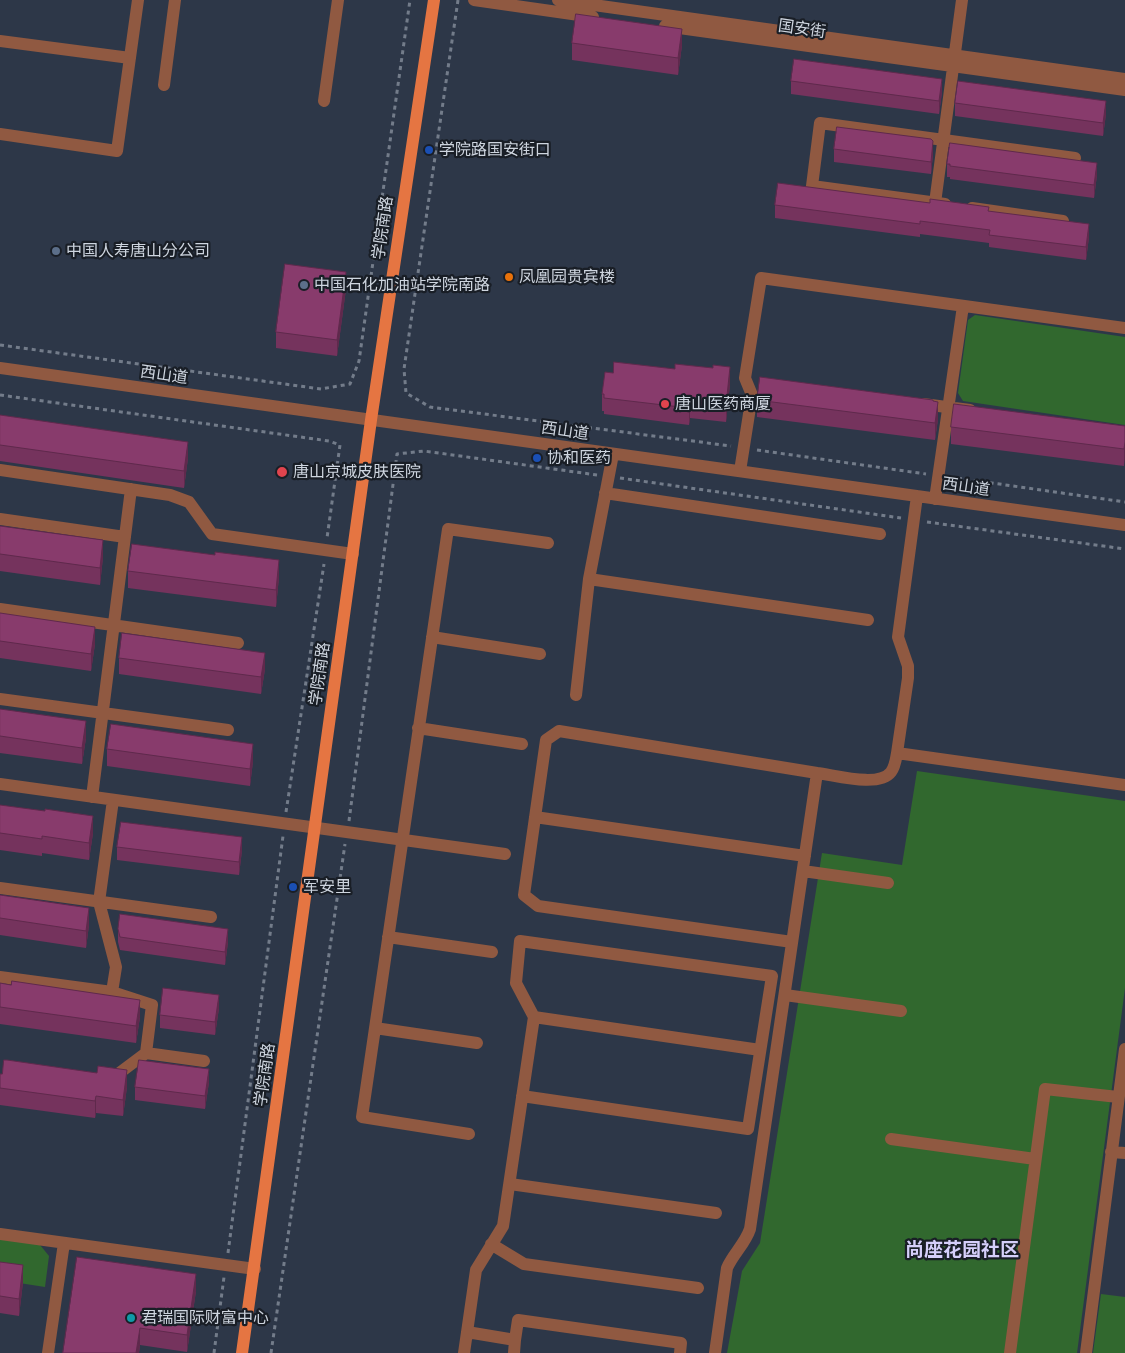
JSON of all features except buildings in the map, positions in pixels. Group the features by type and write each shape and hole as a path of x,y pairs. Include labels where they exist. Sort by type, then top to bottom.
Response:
{"main road":[{"name":"学院南路","path":"242,1353 371,420 434,0"}],"street":[{"path":"0,134 117,150 138,0"},
{"path":"164,85 175,0"},
{"path":"324,101 338,0"},
{"name":"国安街","path":"474,0 954,60 1125,79"},
{"name":"国安街","path":"558,0 954,60 1125,90"},
{"path":"935,203 962,0"},
{"path":"0,41 130,58"},
{"path":"1063,221 812,186 820,123 1075,158"},
{"path":"740,471 752,396 745,378 761,278 1125,328"},
{"path":"935,499 963,306"},
{"name":"西山道","path":"0,368 1125,526"},
{"path":"745,378 764,381"},
{"path":"910,402 978,412"},
{"path":"576,695 589,579 612,454"},
{"path":"0,470 170,495 189,502 212,534 352,554"},
{"path":"92,797 130,489"},
{"path":"605,493 880,534"},
{"path":"792,942 538,906 524,895 546,740 558,731 871,781 882,779 891,773 897,753 908,678 908,666 898,637 918,496"},
{"path":"0,519 125,537"},
{"path":"469,1134 362,1117 448,529 548,542"},
{"path":"589,579 868,620"},
{"path":"0,609 238,643"},
{"path":"432,637 540,654"},
{"path":"0,699 228,730"},
{"path":"418,728 522,744"},
{"path":"897,753 1125,785"},
{"path":"715,1353 727,1268 731,1258 747,1238 750,1229 817,773"},
{"path":"0,784 506,854"},
{"path":"112,992 116,967 99,902 113,800"},
{"path":"535,817 805,856"},
{"path":"803,871 888,883"},
{"path":"0,888 211,917"},
{"path":"388,937 492,952"},
{"path":"464,1353 476,1270 503,1226 510,1184 522,1096 534,1017 516,983 520,941 772,976 748,1129 522,1096"},
{"path":"0,977 112,992 152,1005 146,1053"},
{"path":"785,995 901,1011"},
{"path":"534,1017 760,1050"},
{"path":"374,1028 477,1042"},
{"path":"1086,1353 1125,1049"},
{"path":"95,1074 114,1077 146,1053 204,1061"},
{"path":"1010,1353 1034,1159 1045,1089 1118,1098"},
{"path":"891,1138 1034,1159"},
{"path":"1111,1152 1125,1154"},
{"path":"510,1184 716,1213"},
{"path":"0,1234 255,1269"},
{"path":"48,1353 64,1243"},
{"path":"491,1244 524,1264 698,1288"},
{"path":"514,1353 514,1340 518,1320 681,1343 680,1353"},
{"path":"467,1332 514,1340"}],"path":[{"path":"0,345 321,389 350,384 359,361 410,0"},
{"path":"458,0 404,369 406,393 430,407 744,448 1125,502"},
{"path":"0,395 329,441 340,445 285,823 214,1353"},
{"path":"271,1353 347,832 397,454 424,451 1125,549"}],"green space":[{"path":"975,315 1125,337 1125,425 963,401 958,393 968,320"},
{"path":"917,771 1125,801 1125,988 1077,1353 727,1353 742,1271 760,1243 822,853 902,865"},
{"path":"0,1235 36,1240 49,1256 45,1287 0,1280"},
{"path":"1101,1294 1125,1297 1125,1353 1093,1353"}],"place":[{"name":"学院路国安街口","path":"429,150"},
{"name":"中国人寿唐山分公司","path":"56,251"},
{"name":"凤凰园贵宾楼","path":"509,277"},
{"name":"中国石化加油站学院南路","path":"304,285"},
{"name":"唐山医药商厦","path":"665,404"},
{"name":"协和医药","path":"537,458"},
{"name":"唐山京城皮肤医院","path":"282,472"},
{"name":"军安里","path":"293,887"},
{"name":"君瑞国际财富中心","path":"131,1318"}],"district":[{"name":"尚座花园社区","path":"962,1250"}]}
